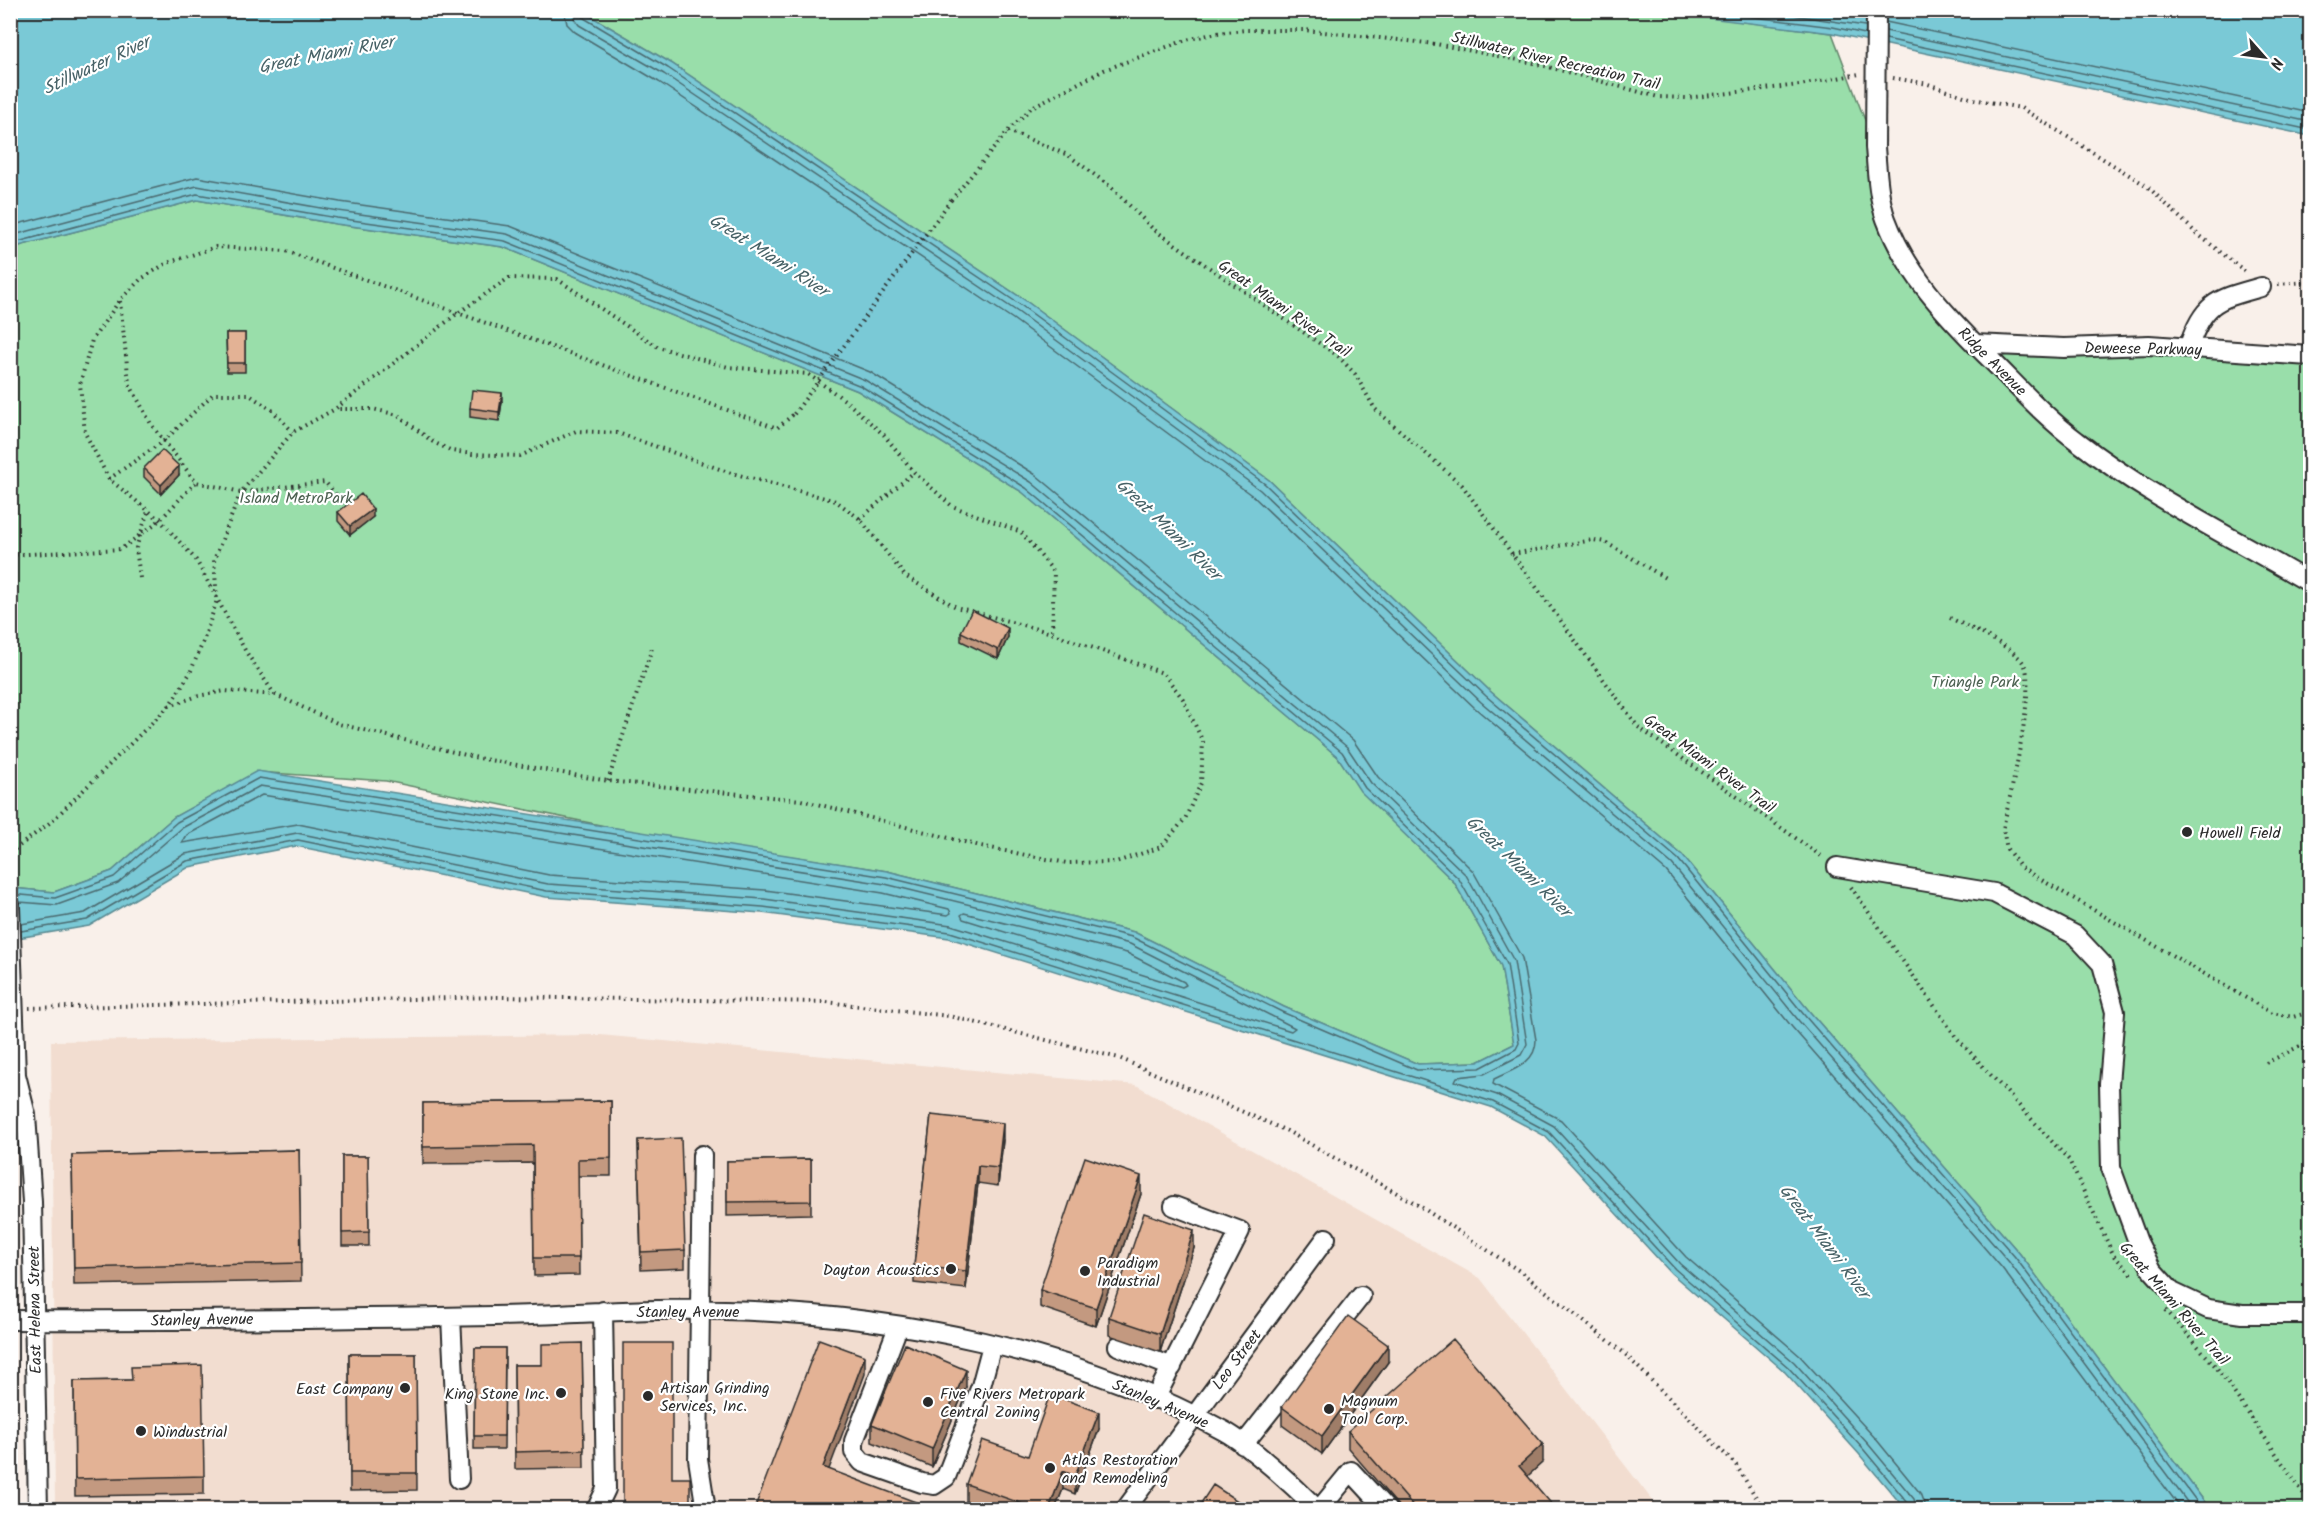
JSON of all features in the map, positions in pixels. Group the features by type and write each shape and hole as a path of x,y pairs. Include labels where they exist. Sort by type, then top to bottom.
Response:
{"street":[{"name":"Ridge Avenue","path":"1876,10 1875,147 1885,217 1912,272 1934,301 2052,421 2119,472 2310,583"},
{"path":"2188,348 2199,318 2220,298 2261,287"},
{"name":"Deweese Parkway","path":"1975,344 2064,348 2139,345 2310,356"},
{"path":"1837,867 1994,893 2075,935 2102,964 2115,1012 2109,1084 2111,1168 2138,1242 2152,1270 2172,1292 2208,1309 2242,1314 2310,1314"},
{"name":"East Helena Street","path":"10,907 13,1071 26,1115 35,1320 38,1509"},
{"path":"702,1155 698,1459 705,1509"},
{"path":"1155,1399 1240,1231 1174,1206"},
{"name":"Leo Street","path":"1125,1509 1326,1238"},
{"path":"1243,1446 1361,1296"},
{"name":"Stanley Avenue","path":"10,1320 451,1317 700,1310 802,1314 898,1327 992,1345 1086,1372 1155,1399 1227,1432 1319,1509"},
{"path":"596,1509 606,1489 603,1311"},
{"path":"451,1317 459,1479"},
{"path":"898,1327 854,1441 854,1452 862,1462 922,1484 934,1485 946,1477 981,1386 992,1345"},
{"path":"1118,1346 1172,1367"},
{"path":"1319,1509 1351,1471 1387,1509"}],"path":[{"name":"Stillwater River Recreation Trail","path":"458,313 777,428 794,414 951,200 1008,131 1032,107 1104,70 1186,40 1245,30 1315,31 1436,44 1534,63 1658,97 1686,98 1862,73"},
{"path":"1884,77 1928,84 1973,99 2020,108 2147,186 2195,232 2233,260 2261,287 2291,282 2310,282"},
{"name":"Great Miami River Trail","path":"1008,131 1068,155 1111,188 1153,230 1338,356 1355,374 1375,409 1462,485 1638,726 1837,867 1956,1036 2068,1160 2114,1256 2136,1278"},
{"path":"276,695 246,652 196,560 160,520 109,479 85,433 80,384 92,339 120,300 141,279 167,262 216,247 286,251 458,313"},
{"path":"10,853 52,820 170,706 190,673 218,600 214,560 241,492 293,432 335,410 458,313 509,278 557,279 658,347 728,367 808,374 846,401 884,435 915,472 952,506 1021,532 1054,572 1052,633"},
{"path":"120,300 129,383 151,423 196,483 241,492 325,482 345,505"},
{"path":"109,479 165,440 213,394 248,394 272,410 293,432"},
{"path":"170,706 198,696 225,691 276,695 339,724 478,758 608,781 801,800 980,846 1067,863 1116,862 1161,847 1185,819 1201,783 1203,741 1183,699 1163,673 1052,633 956,607 905,576 860,519 836,501 728,472 618,432 576,431 520,456 472,454 452,451 398,415 372,409 335,410"},
{"path":"860,519 915,472"},
{"path":"10,555 121,549 160,520 196,483"},
{"path":"140,578 136,548 148,511"},
{"path":"1512,554 1593,540 1605,542 1667,579"},
{"path":"1950,618 2017,656 2027,670 2028,697 2003,829 2007,849 2021,868 2271,1013 2293,1017 2310,1012"},
{"path":"608,781 653,645"},
{"path":"12,1012 498,997 826,1002 948,1017 1119,1058 1287,1131 1418,1205 1521,1272 1623,1352 1736,1465 1764,1509"},
{"path":"2266,1063 2310,1041"},
{"name":"Great Miami River Trail","path":"2165,1308 2217,1368 2310,1503"}],"shaded area":[{"path":"600,1035 1136,1085 1480,1278 1659,1509 55,1509 51,1041"}],"green space":[{"name":"Triangle Park","path":"1651,10 1832,33 1875,147 1885,217 1975,344 2310,356 2310,1509 2210,1509 2020,1254 1810,1012 1682,855 1490,691 1269,480 1026,301 671,63 582,11"},
{"name":"Island MetroPark","path":"197,200 336,224 503,247 858,391 1022,492 1338,757 1361,791 1454,882 1501,966 1514,1044 1478,1062 1418,1064 1284,1007 1134,932 887,871 639,833 386,781 257,772 174,817 112,871 54,892 11,888 10,251 19,246"}],"water":[{"path":"11,11 582,11 671,63 1026,301 1269,480 1490,691 1682,855 1810,1012 2020,1254 2210,1509 1905,1509 1784,1371 1671,1273 1545,1136 1491,1107 949,938 762,913 546,897 296,846 189,867 89,926 11,939 11,888 54,892 112,871 174,817 257,771 887,871 1134,932 1284,1007 1418,1064 1478,1062 1514,1044 1501,966 1454,882 1360,791 1338,757 1022,492 858,391 503,247 336,224 197,200 19,246 11,251"},
{"path":"1651,11 2310,11 2310,136 1832,33"}],"building":[{"path":"226,333 245,333 245,363 227,363"},
{"path":"472,390 502,393 499,412 470,408"},
{"path":"162,450 179,466 161,485 144,468"},
{"path":"361,494 373,509 350,526 338,512"},
{"path":"972,610 1008,628 998,650 961,632"},
{"path":"611,1101 611,1158 578,1159 579,1258 534,1258 533,1145 423,1147 423,1103"},
{"path":"931,1115 1003,1123 998,1168 978,1166 966,1271 914,1266"},
{"path":"681,1138 685,1250 641,1252 638,1140"},
{"path":"299,1150 301,1263 74,1268 72,1155"},
{"path":"342,1156 368,1156 369,1232 342,1233"},
{"path":"1085,1157 1141,1176 1096,1308 1040,1290"},
{"path":"811,1159 811,1201 727,1202 727,1161"},
{"path":"1144,1213 1194,1230 1160,1334 1109,1317"},
{"path":"1348,1316 1388,1345 1322,1436 1282,1407"},
{"path":"819,1339 865,1356 823,1467 934,1509 763,1509 755,1507"},
{"path":"1453,1339 1543,1444 1519,1466 1555,1508 1416,1509 1348,1431"},
{"path":"582,1343 584,1450 515,1452 514,1365 542,1365 542,1344"},
{"path":"623,1343 672,1343 672,1478 690,1478 690,1509 623,1509"},
{"path":"905,1344 966,1370 932,1449 872,1424"},
{"path":"475,1348 505,1348 504,1436 474,1436"},
{"path":"349,1354 416,1354 417,1473 350,1473"},
{"path":"202,1365 204,1476 75,1479 74,1381 132,1380 131,1367"},
{"path":"1050,1394 1099,1412 1075,1476 1063,1471 1049,1509 1037,1509 966,1484 982,1440 1028,1456"},
{"path":"1213,1485 1250,1509 1197,1509"}],"place":[{"name":"Howell Field","path":"2187,832"},
{"name":"Dayton Acoustics","path":"951,1269"},
{"name":"Paradigm Industrial","path":"1085,1271"},
{"name":"East Company","path":"405,1388"},
{"name":"King Stone Inc.","path":"561,1393"},
{"name":"Artisan Grinding Services, Inc.","path":"648,1396"},
{"name":"Five Rivers Metropark Central Zoning","path":"928,1402"},
{"name":"Magnum Tool Corp.","path":"1329,1409"},
{"name":"Windustrial","path":"141,1431"},
{"name":"Atlas Restoration and Remodeling","path":"1050,1468"}],"water label":[{"name":"Great Miami River","path":"326,54"},
{"name":"Stillwater River","path":"96,65"},
{"name":"Great Miami River","path":"769,255"},
{"name":"Great Miami River","path":"1169,529"},
{"name":"Great Miami River","path":"1519,866"},
{"name":"Great Miami River","path":"1825,1241"}]}
